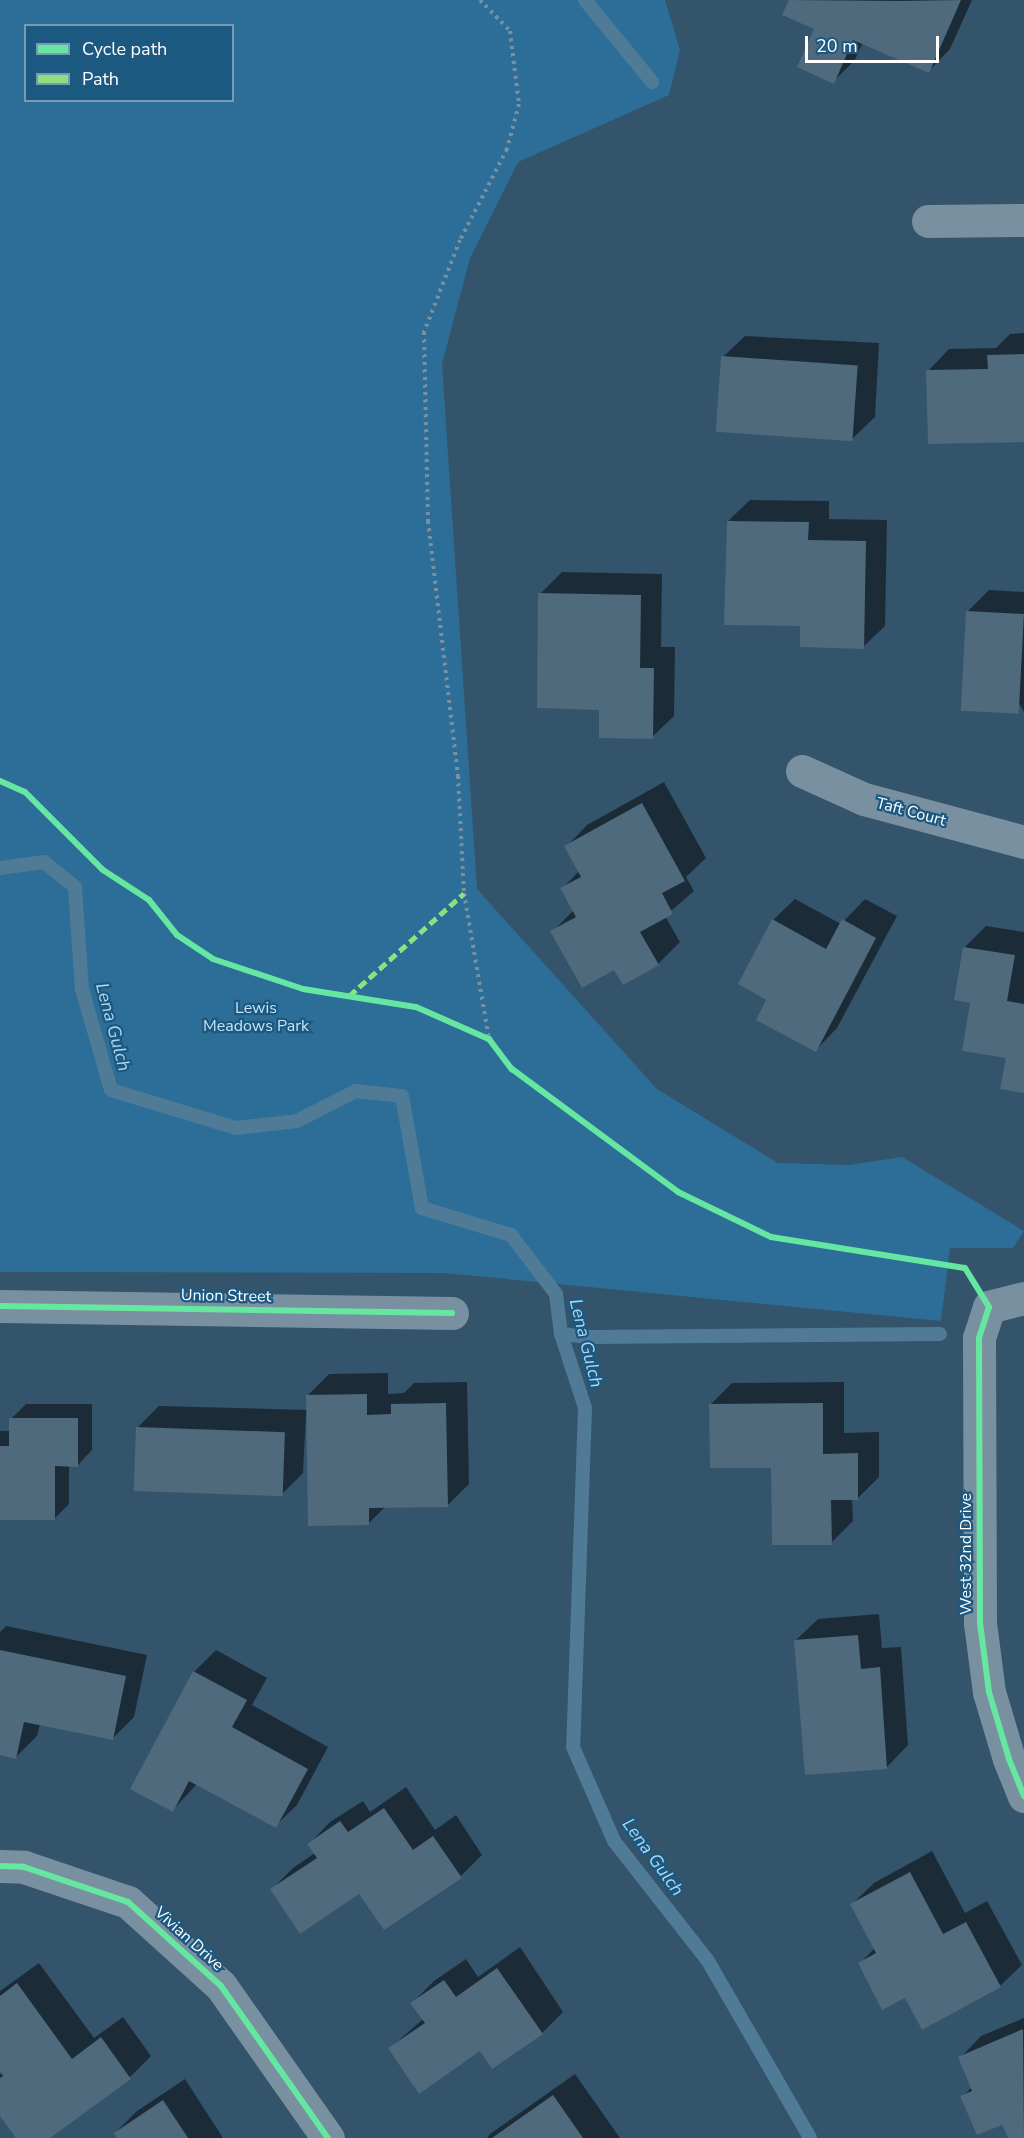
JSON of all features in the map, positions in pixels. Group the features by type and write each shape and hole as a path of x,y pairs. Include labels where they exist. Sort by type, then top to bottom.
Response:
{"street":[{"path":"928,221 1024,220"},
{"name":"Taft Court","path":"802,771 864,799 1024,842"},
{"name":"West 32nd Drive","path":"1024,1298 989,1307 979,1338 980,1623 989,1692 1009,1759 1024,1796"},
{"name":"Union Street","path":"0,1306 452,1313"},
{"name":"Vivian Drive","path":"0,1866 24,1867 128,1902 221,1986 328,2138"}],"path":[{"path":"480,0 510,32 519,104 507,149 460,240 424,332 428,521 458,776 464,893 489,1039"}],"green space":[{"name":"Lewis Meadows Park","path":"0,0 665,0 680,50 669,95 518,162 470,258 442,364 477,889 657,1089 778,1163 849,1165 902,1157 1024,1231 1013,1248 950,1248 941,1321 444,1273 0,1272"}],"building":[{"path":"789,0 961,0 929,73 853,40 834,84 797,67 814,29 782,15"},
{"path":"1024,354 1024,442 928,444 926,370 988,369 987,355"},
{"path":"721,356 858,366 852,441 716,432"},
{"path":"727,521 809,522 808,540 866,541 864,649 800,647 800,626 724,625"},
{"path":"538,593 641,595 640,668 654,668 653,739 599,738 599,710 537,708"},
{"path":"966,611 1024,614 1019,714 961,711"},
{"path":"642,803 685,881 662,893 673,914 640,932 659,965 623,985 614,970 582,988 550,931 576,917 560,888 581,877 564,846"},
{"path":"772,919 826,949 842,919 876,938 816,1052 756,1020 766,1000 738,984"},
{"path":"963,947 1015,955 1007,1001 1024,1004 1024,1093 1000,1089 1006,1058 962,1051 970,1003 954,1000"},
{"path":"367,1394 367,1415 391,1414 391,1404 446,1403 448,1507 369,1508 369,1525 308,1526 306,1395"},
{"path":"823,1403 823,1454 858,1453 858,1500 831,1500 832,1545 772,1545 771,1468 710,1468 709,1404"},
{"path":"9,1418 78,1418 78,1467 55,1466 55,1520 0,1520 0,1446 9,1446"},
{"path":"136,1427 285,1432 283,1496 134,1491"},
{"path":"858,1635 861,1669 880,1667 887,1769 805,1775 794,1640"},
{"path":"0,1650 126,1676 113,1740 24,1722 16,1759 0,1755"},
{"path":"193,1671 247,1700 232,1727 308,1769 276,1828 189,1781 173,1812 130,1789"},
{"path":"384,1808 413,1850 433,1836 462,1878 384,1930 359,1894 300,1934 270,1889 317,1858 307,1844 340,1821 348,1832"},
{"path":"910,1872 943,1934 966,1922 1001,1987 922,2030 905,1998 882,2010 858,1963 876,1953 850,1904"},
{"path":"497,1968 543,2034 492,2069 480,2051 419,2094 388,2048 425,2023 410,2003 444,1980 456,1997"},
{"path":"17,1983 72,2059 101,2037 131,2079 50,2138 16,2138 0,2116 0,2078 3,2076 0,2071 0,1996"},
{"path":"1023,2029 1024,2138 1008,2138 1002,2125 977,2135 960,2096 972,2091 958,2057"},
{"path":"553,2095 583,2138 492,2138"},
{"path":"163,2100 188,2138 117,2138 114,2133"}],"waterway":[{"path":"585,0 652,82"},
{"name":"Lena Gulch","path":"0,868 44,862 75,887 82,989 111,1090 236,1128 297,1121 356,1091 402,1096 422,1208 511,1235 556,1294 561,1334 585,1408 573,1747 614,1841 708,1961 810,2138"},
{"path":"561,1334 591,1337 940,1334"}],"marked path":[{"path":"349,996 464,893"}],"cycle path":[{"path":"0,781 25,792 103,870 149,900 177,935 213,959 303,989 416,1007 489,1039 512,1069 678,1192 771,1237 965,1268 989,1307"},
{"path":"0,1306 452,1313"},
{"path":"989,1307 979,1338 980,1623 989,1692 1009,1759 1024,1796"},
{"path":"0,1866 24,1867 128,1902 221,1986 328,2138"}]}
